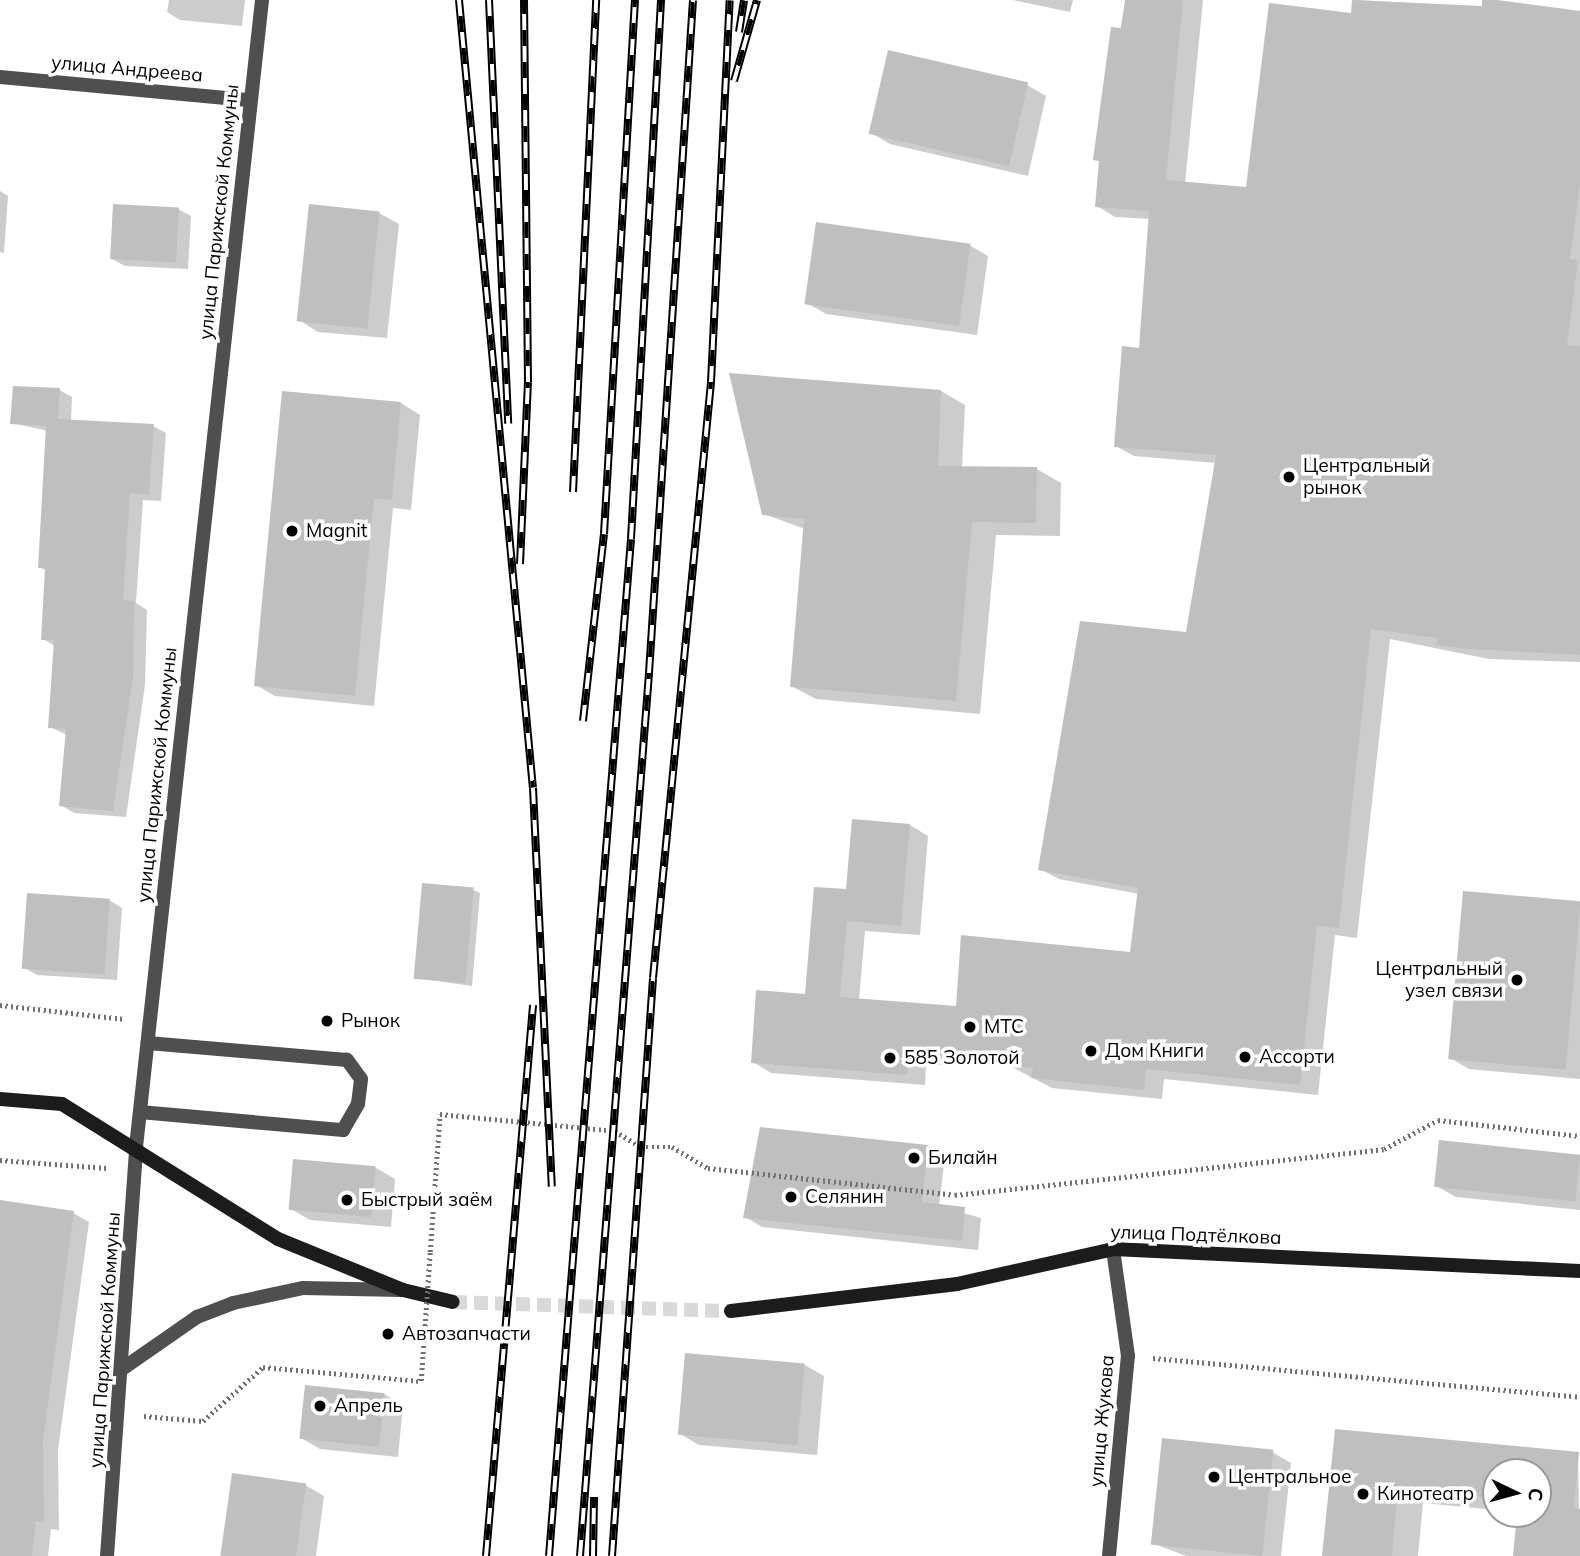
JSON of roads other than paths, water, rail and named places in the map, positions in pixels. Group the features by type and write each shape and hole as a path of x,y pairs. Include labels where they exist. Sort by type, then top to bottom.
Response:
{"main road":[{"path":"0,1099 62,1104 136,1147 278,1239 403,1290 453,1302"},
{"name":"улица Подтёлкова","path":"731,1311 957,1284 1113,1249 1580,1271"}],"street":[{"name":"улица Парижской Коммуны","path":"107,1556 122,1414 136,1147 262,0"},
{"name":"улица Андреева","path":"0,77 250,100"},
{"path":"140,1112 342,1130 358,1104 361,1079 347,1060 148,1043"},
{"name":"улица Жукова","path":"1109,1556 1128,1356 1113,1249"},
{"path":"125,1367 197,1317 233,1303 303,1288 403,1290"}],"tunnel":[{"path":"453,1302 731,1311"}],"railway":[{"path":"459,0 533,788 552,1187"},
{"path":"489,0 508,424"},
{"path":"520,564 528,382 524,0"},
{"path":"573,492 596,0"},
{"path":"583,721 604,534 635,0"},
{"path":"549,1556 631,539 661,0"},
{"path":"580,1556 649,673 693,0"},
{"path":"612,1556 653,978 711,382 730,0"},
{"path":"739,32 744,0"},
{"path":"734,81 757,0"},
{"path":"486,1556 533,1005"},
{"path":"593,1556 594,1497"}],"place":[{"name":"Центральный рынок","path":"1289,477"},
{"name":"Magnit","path":"292,531"},
{"name":"Центральный узел связи","path":"1517,980"},
{"name":"Рынок","path":"327,1021"},
{"name":"МТС","path":"970,1027"},
{"name":"Дом Книги","path":"1091,1051"},
{"name":"Ассорти","path":"1245,1057"},
{"name":"585 Золотой","path":"890,1058"},
{"name":"Билайн","path":"914,1158"},
{"name":"Селянин","path":"791,1197"},
{"name":"Быстрый заём","path":"347,1200"},
{"name":"Автозапчасти","path":"388,1334"},
{"name":"Апрель","path":"320,1406"},
{"name":"Центральное","path":"1214,1477"},
{"name":"Кинотеатр","path":"1363,1494"}]}
